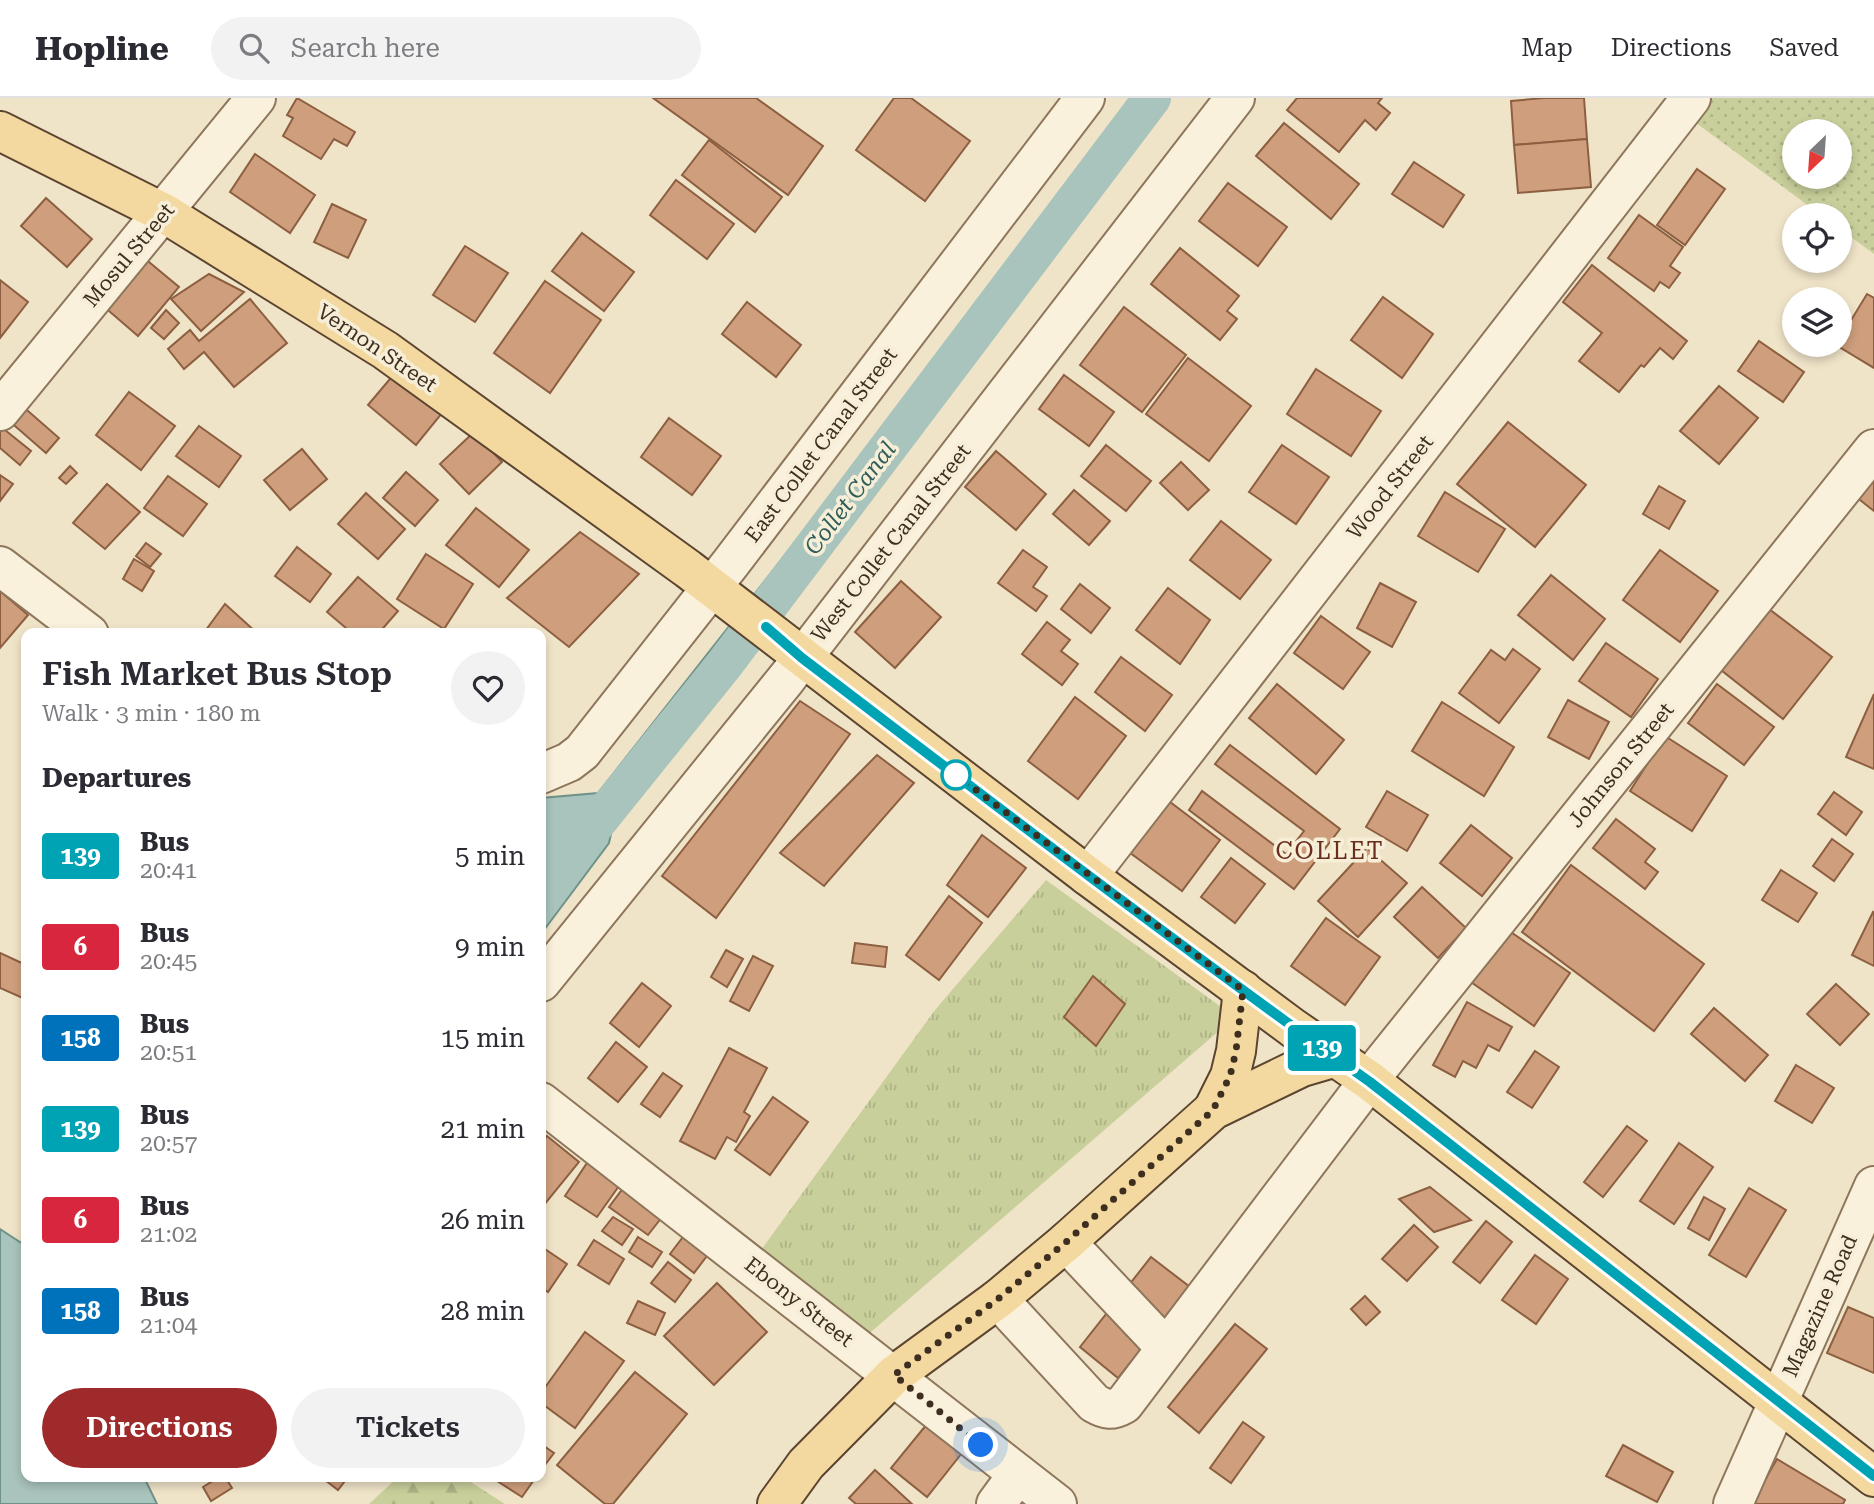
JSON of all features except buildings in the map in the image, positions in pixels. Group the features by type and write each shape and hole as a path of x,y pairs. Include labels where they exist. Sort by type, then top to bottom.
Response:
{"main road":[{"name":"Vernon Street","path":"0,131 164,213 385,351 766,627 802,658"},
{"path":"802,658 1088,876 1370,1082 1874,1476"},
{"path":"1213,1110 1230,1076 1236,1051 1243,990"},
{"path":"777,1504 806,1464 894,1375 998,1299 1213,1110 1302,1067 1336,1058"}],"street":[{"name":"Mosul Street","path":"0,411 256,98"},
{"name":"East Collet Canal Street","path":"546,772 569,762 582,752 721,594 1085,98"},
{"name":"West Collet Canal Street","path":"546,976 802,658 1235,98"},
{"name":"Wood Street","path":"1088,876 1691,98"},
{"name":"Johnson Street","path":"998,1299 1094,1403 1105,1409 1115,1409 1124,1404 1370,1082 1874,449"},
{"path":"0,566 81,628"},
{"name":"Ebony Street","path":"546,1105 894,1375 1007,1489 1057,1504"},
{"name":"Magazine Road","path":"1733,1504 1874,1186"},
{"path":"1066,1242 1166,1348"}],"green space":[{"path":"1708,98 1874,98 1874,254 1852,238 1852,203 1805,203 1786,189 1852,189 1852,119 1782,119 1782,186 1692,120"},
{"path":"1046,880 1235,1017 864,1338 751,1264 935,1010"},
{"path":"393,1482 471,1482 505,1504 369,1504"}],"water":[{"path":"1131,98 1151,98 776,586 619,797 609,843 546,927 546,798 598,793 848,475"},
{"path":"0,1229 21,1243 21,1482 146,1482 157,1504 0,1504"}],"waterway":[{"name":"Collet Canal","path":"546,886 724,665 1152,98"}],"bus line":[{"name":"139","path":"766,627 802,658 1088,876 1370,1082 1874,1476"}],"district":[{"name":"COLLET","path":"1330,851"}],"route":[{"path":"956,775 1243,990 1236,1051 1230,1076 1213,1110 998,1299 894,1375 981,1445"}]}
